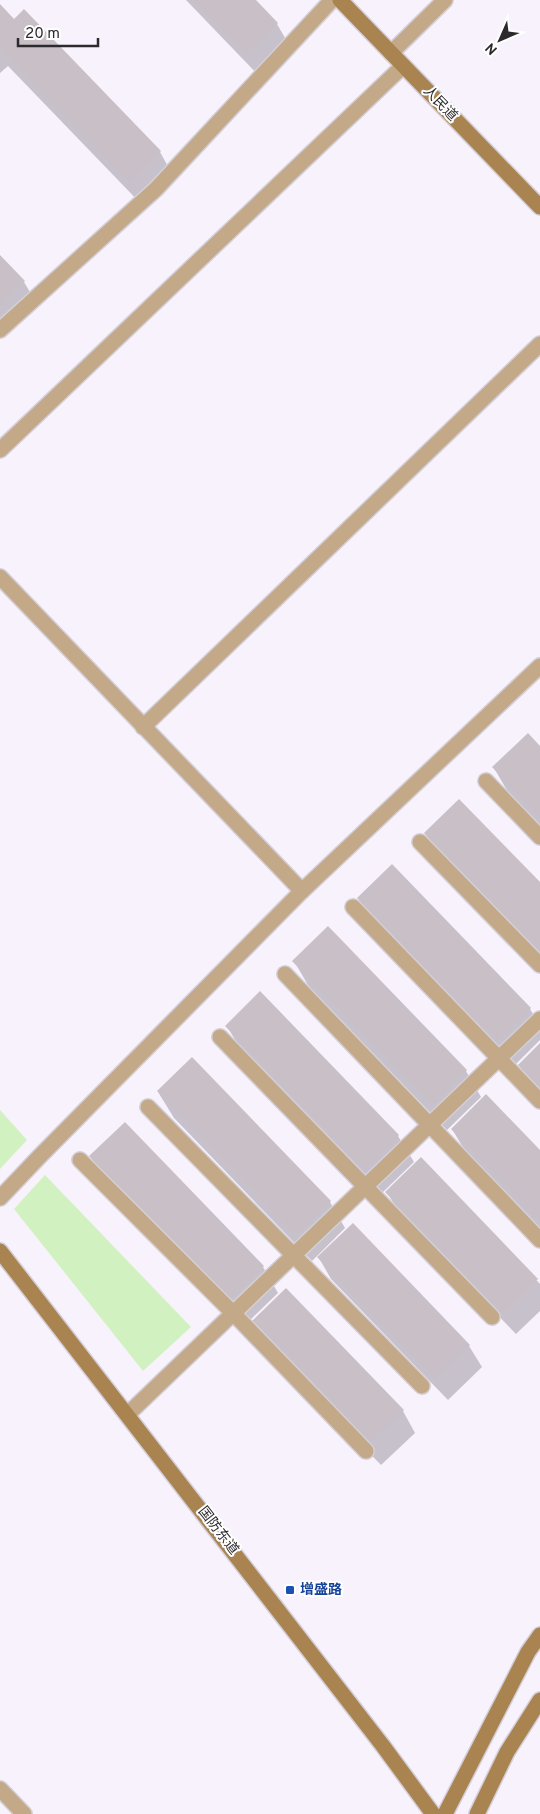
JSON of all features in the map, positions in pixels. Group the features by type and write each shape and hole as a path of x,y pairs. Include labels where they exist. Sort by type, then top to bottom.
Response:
{"street":[{"path":"0,330 156,189 332,0"},
{"name":"人民道","path":"340,0 540,207"},
{"path":"391,53 445,0"},
{"path":"0,450 403,66"},
{"path":"143,727 540,344"},
{"path":"0,577 302,891"},
{"path":"0,1198 302,891 540,666"},
{"path":"486,781 540,837"},
{"path":"420,842 540,965"},
{"path":"353,907 540,1101"},
{"path":"285,974 540,1240"},
{"path":"128,1414 540,1019"},
{"path":"220,1037 492,1318"},
{"path":"148,1107 422,1386"},
{"path":"80,1160 233,1313 366,1451"},
{"name":"国防东道","path":"0,1251 128,1414 377,1738 433,1814"},
{"path":"445,1814 524,1660 540,1635"},
{"path":"477,1814 507,1752 540,1700"},
{"path":"0,1789 24,1814"}],"green space":[{"path":"0,1110 27,1140 0,1169"},
{"path":"45,1175 191,1327 143,1371 14,1209"}],"building":[{"path":"194,0 256,0 278,23 246,54"},
{"path":"0,4 14,19 24,9 161,151 129,182 0,49"},
{"path":"0,255 25,281 0,306"},
{"path":"528,733 540,746 540,817 492,767"},
{"path":"459,799 540,882 540,954 424,833"},
{"path":"392,864 531,1008 496,1042 357,898"},
{"path":"328,926 467,1070 432,1104 292,961"},
{"path":"260,991 399,1135 364,1170 225,1026"},
{"path":"540,1043 540,1088 518,1065"},
{"path":"192,1057 331,1201 296,1235 157,1091"},
{"path":"486,1094 540,1150 540,1221 451,1129"},
{"path":"125,1122 264,1266 228,1300 89,1156"},
{"path":"421,1157 538,1279 503,1314 385,1192"},
{"path":"353,1223 470,1345 435,1379 317,1257"},
{"path":"286,1288 404,1410 368,1444 250,1323"}],"place":[{"name":"增盛路","path":"290,1590"}]}
